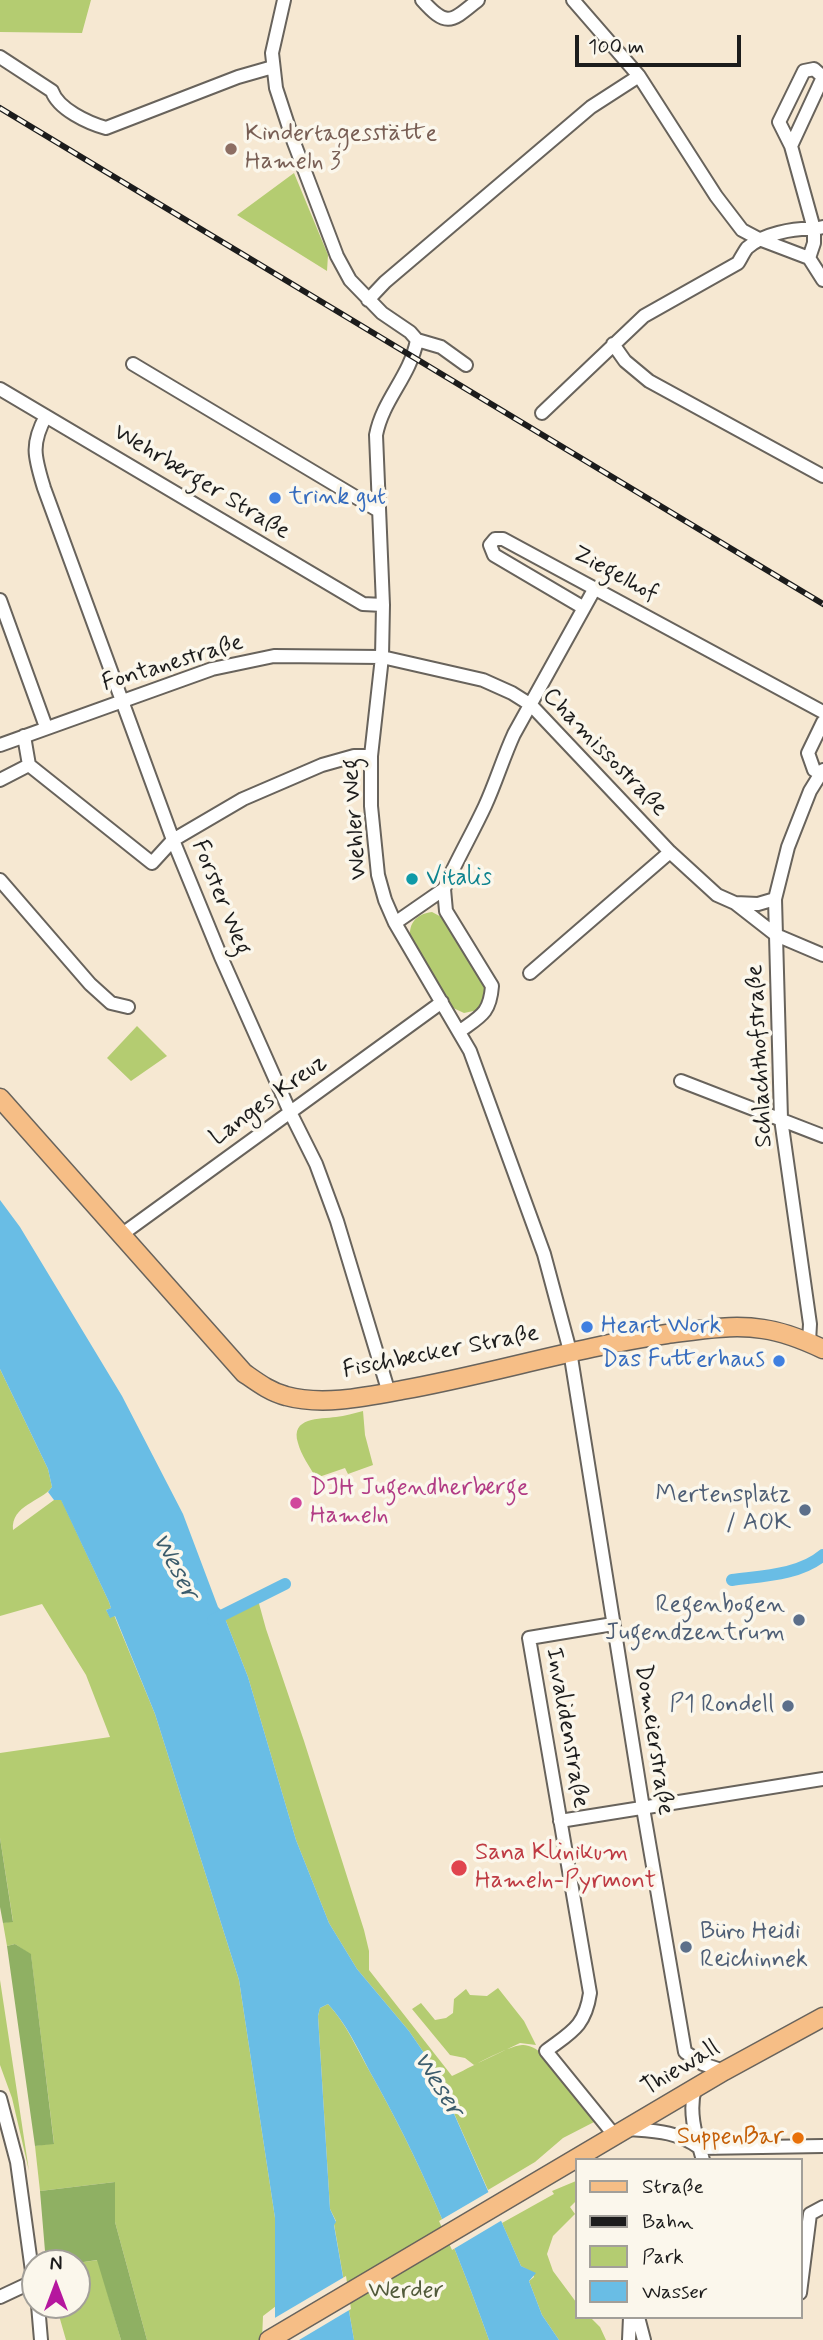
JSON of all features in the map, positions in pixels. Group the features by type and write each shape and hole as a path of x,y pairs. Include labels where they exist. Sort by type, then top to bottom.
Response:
{"main road":[{"name":"Fischbecker Straße","path":"0,1098 244,1373 270,1390 298,1399 315,1400 389,1393 570,1351 701,1329 761,1328 816,1346"},
{"name":"Thiewall","path":"577,2158 724,2071 823,2017"},
{"name":"Thiewall","path":"269,2340 574,2160"}],"street":[{"path":"284,0 274,38 273,67 276,88 337,256 350,280 382,313 417,340 441,346 466,365"},
{"path":"422,0 445,21 453,20 478,0"},
{"path":"573,0 639,76 716,196 742,229 759,240 809,258 823,280"},
{"path":"0,57 52,91 55,100 93,124 106,128 238,77 273,67"},
{"path":"790,146 823,77 814,69 804,71 779,122 818,228 809,258"},
{"path":"368,300 385,282 591,107 639,76"},
{"path":"542,413 644,316 738,263 747,249 759,240 803,228 818,228"},
{"name":"Wehler Weg","path":"417,340 409,368 379,419 376,451 383,605 382,657 371,756 371,806 378,876 396,923 460,1031 482,1084 544,1255 570,1351"},
{"path":"613,344 625,361 649,382 823,476"},
{"path":"133,364 379,510"},
{"name":"Wehrberger Straße","path":"0,389 363,604 383,605"},
{"name":"Forster Weg","path":"46,416 36,434 35,456 173,840 221,957 316,1164 337,1221 389,1393"},
{"name":"Ziegelhof","path":"584,608 494,555 489,545 495,539 503,539 823,712"},
{"path":"460,1031 485,1014 491,1000 492,986 446,911 444,889 458,856 486,805 503,758 595,588"},
{"path":"0,600 46,727"},
{"name":"Fontanestraße","path":"0,745 212,669 274,656 382,657"},
{"name":"Chamissostraße","path":"382,657 483,680 531,705 670,852 717,895 735,903 776,935 823,955"},
{"path":"822,773 810,764 808,754 823,722"},
{"path":"23,736 29,765 152,863 173,840 243,799 322,765 354,756 371,756"},
{"path":"0,780 29,765"},
{"name":"Schlachthofstraße","path":"816,1346 810,1324 781,1119 775,899 789,847 810,791 822,773"},
{"path":"530,973 670,852"},
{"path":"0,880 90,984 110,1003 128,1007"},
{"path":"396,923 444,889"},
{"path":"735,903 758,904 775,899"},
{"name":"Langes Kreuz","path":"121,1234 442,1003"},
{"path":"681,1080 823,1136"},
{"name":"Domeierstraße","path":"570,1351 685,2052 702,2064 724,2071"},
{"name":"Invalidenstraße","path":"613,1624 529,1638 590,1993 587,2011 578,2026 546,2051 621,2132"},
{"path":"561,1826 643,1808 823,1779"},
{"path":"695,2088 691,2103 701,2154"},
{"path":"0,2098 17,2162 29,2249"},
{"path":"621,2132 666,2131 688,2139 701,2154"},
{"path":"701,2154 823,2146"},
{"path":"802,2261 805,2214 823,2207"},
{"path":"0,2297 21,2291"},
{"path":"39,2319 41,2340"},
{"path":"629,2340 630,2319"},
{"path":"639,2319 644,2340"}],"green space":[{"path":"0,0 91,0 82,33 0,32"},
{"path":"294,173 328,255 327,271 237,215"},
{"path":"432,912 447,920 487,987 488,996 478,1010 464,1013 451,1007 411,942 410,930 414,921 421,915"},
{"path":"137,1026 167,1056 131,1081 107,1058"},
{"path":"0,1369 48,1469 52,1487 22,1509 14,1522 13,1530 54,1500 61,1499 109,1602 111,1608 106,1610 110,1617 114,1615 155,1714 239,1980 275,2218 276,2306 263,2316 262,2340 147,2340 115,2222 115,2182 40,2191 35,2146 54,2143 31,1955 15,1944 7,1946 3,1923 13,1921 0,1838 0,1753 110,1737 86,1675 42,1604 0,1616"},
{"path":"363,1411 365,1435 373,1465 348,1474 345,1468 316,1478 299,1447 298,1428 315,1419"},
{"path":"258,1600 364,1930 369,1951 369,1970 452,2076 515,2046 532,2047 552,2063 596,2121 563,2138 535,2162 488,2190 433,2066 409,2031 357,1969 329,1923 296,1840 248,1677 226,1621 226,1617"},
{"path":"0,1838 13,1922 3,1923 0,1907"},
{"path":"15,1944 31,1954 54,2144 35,2146 7,1946"},
{"path":"0,1980 29,2171 12,2098 0,2065"},
{"path":"498,1988 524,2021 536,2045 520,2043 474,2065 465,2058 450,2055 412,2009 421,2003 435,2020 446,2018 453,2013 454,1999 466,1989 470,1995 487,1996"},
{"name":"Werder","path":"328,2004 351,2036 420,2170 450,2237 489,2340 354,2340 334,2224 336,2221 330,2209 318,2016 320,2008"},
{"path":"115,2182 115,2222 147,2340 121,2340 97,2260 91,2261 91,2249 45,2249 40,2191"},
{"path":"574,2182 574,2203 570,2207 574,2215 553,2236 547,2254 553,2271 574,2299 574,2319 592,2319 600,2327 606,2340 559,2340 542,2315 529,2281 534,2277 532,2272 521,2266 502,2223 554,2194 552,2191"},
{"path":"98,2260 121,2340 66,2340 60,2319 91,2319 91,2261"}],"water":[{"name":"Weser","path":"0,1200 20,1227 122,1396 183,1514 248,1677 296,1840 329,1923 357,1969 409,2031 433,2066 521,2266 536,2273 529,2281 542,2315 559,2340 489,2340 450,2237 420,2170 351,2036 328,2004 320,2008 318,2016 330,2209 336,2222 334,2225 354,2340 275,2340 275,2218 239,1980 155,1714 115,1616 110,1618 106,1610 111,1608 109,1602 61,1500 54,1500 48,1492 52,1487 48,1469 0,1369"}],"pier":[{"path":"492,2190 504,2219 452,2250 439,2221"},
{"path":"346,2276 351,2309 299,2340 272,2340 273,2319"}],"waterway":[{"path":"732,1580 792,1571 823,1555"},
{"path":"213,1620 285,1584"}],"railway":[{"path":"0,108 823,604"}],"place":[{"name":"Kindertagesstätte Hameln 3","path":"231,149"},
{"name":"trink gut","path":"275,498"},
{"name":"Vitalis","path":"412,879"},
{"name":"Heart Work","path":"587,1327"},
{"name":"Das Futterhaus","path":"779,1361"},
{"name":"DJH Jugendherberge Hameln","path":"296,1503"},
{"name":"Mertensplatz / AOK","path":"805,1510"},
{"name":"Regenbogen Jugendzentrum","path":"799,1620"},
{"name":"P1 Rondell","path":"788,1706"},
{"name":"Sana Klinikum Hameln-Pyrmont","path":"459,1868"},
{"name":"Büro Heidi Reichinnek","path":"686,1947"},
{"name":"SuppenBar","path":"798,2138"}]}
